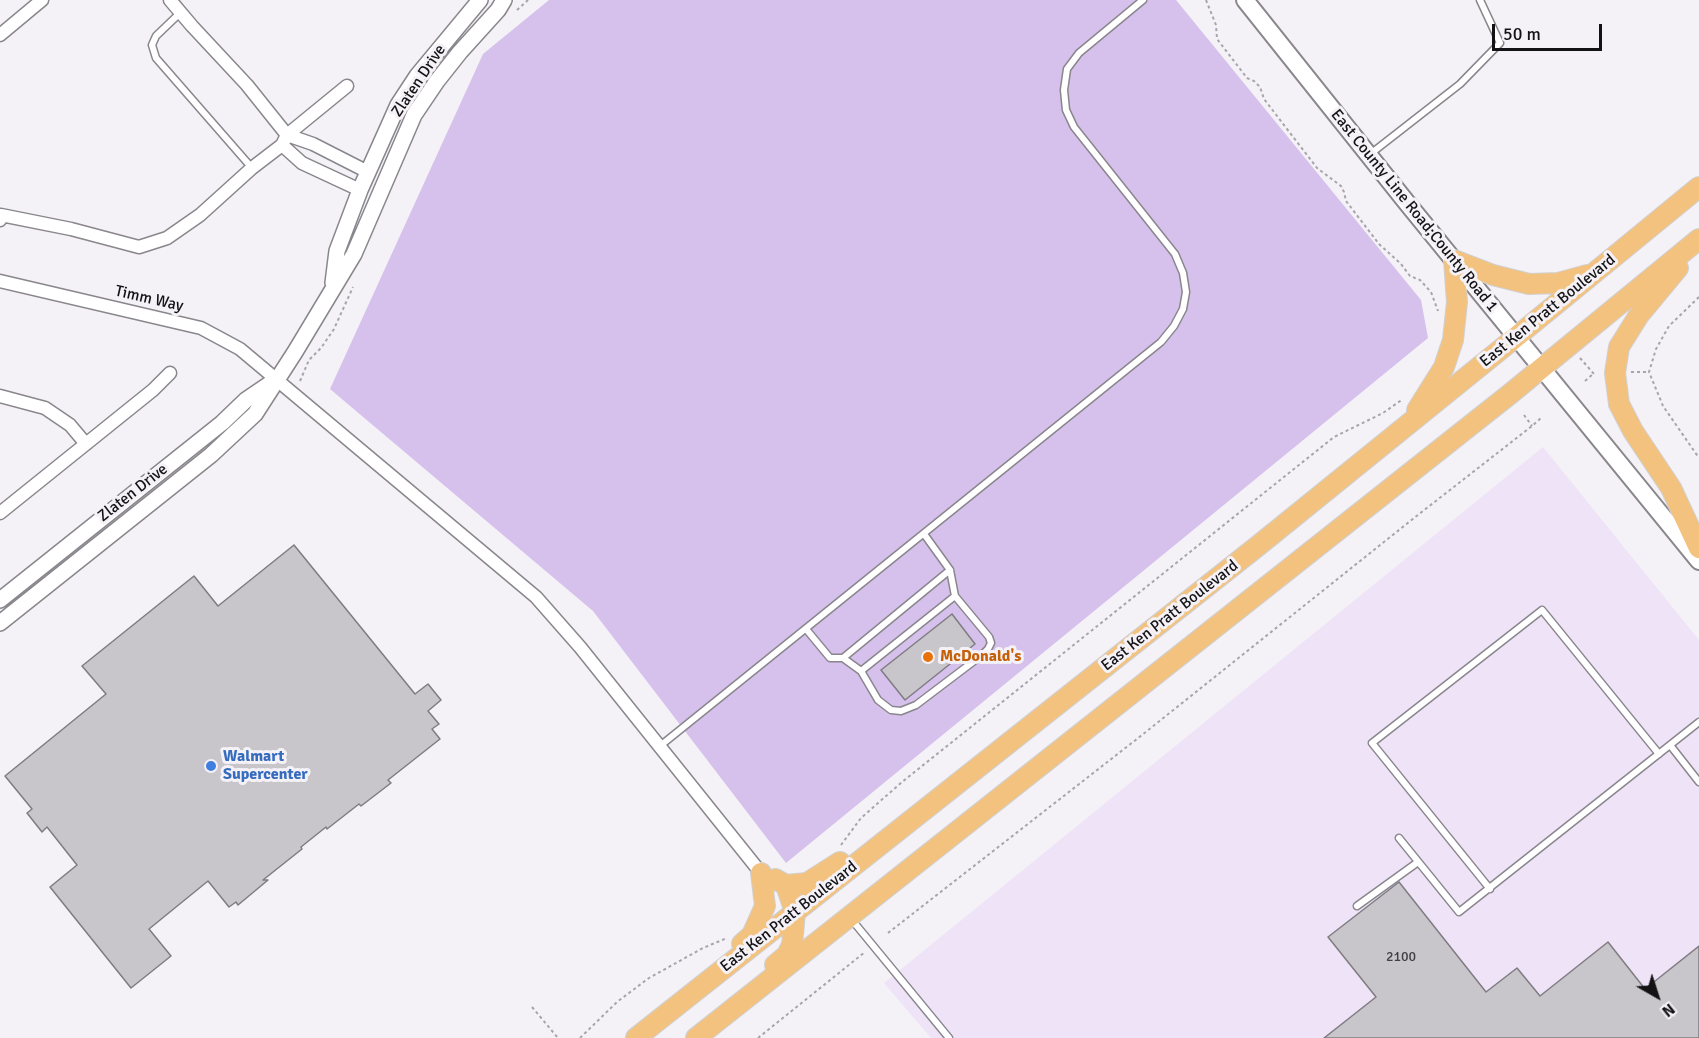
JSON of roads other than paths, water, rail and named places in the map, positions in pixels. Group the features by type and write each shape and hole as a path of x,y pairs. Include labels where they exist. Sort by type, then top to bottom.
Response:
{"highway":[{"name":"East Ken Pratt Boulevard","path":"636,1038 1259,545 1699,187"},
{"path":"696,1038 1699,241"},
{"path":"1699,241 1639,315 1619,347 1615,373 1619,404 1633,431 1671,488 1699,548"},
{"path":"1401,431 1424,401 1444,367 1453,340 1457,302 1454,260 1493,275 1529,284 1558,283 1596,273"},
{"path":"761,873 786,885 807,883 925,809"},
{"path":"653,1025 752,935 765,906 761,873"},
{"path":"684,1038 788,955 792,945 795,912 786,885"}],"main road":[{"name":"East County Line Road;County Road 1","path":"1245,0 1368,155 1699,561"}],"street":[{"path":"0,35 42,0"},
{"path":"170,0 247,85 302,163 360,190"},
{"name":"Zlaten Drive","path":"332,289 337,251 360,190 398,105 417,75 480,0"},
{"name":"Zlaten Drive","path":"0,623 235,435 255,414 354,254 414,115 459,52 498,10 504,0"},
{"path":"0,217 71,229 139,247 167,238 200,215 346,86"},
{"path":"284,140 313,144 368,172"},
{"path":"323,173 331,153"},
{"name":"Timm Way","path":"0,281 201,328 240,349 536,597 580,647 761,873"},
{"path":"0,513 153,390 170,373"},
{"name":"Zlaten Drive","path":"0,600 222,423 246,400 276,380"},
{"path":"0,396 45,408 70,425 86,444"}],"lane":[{"path":"659,746 1161,342 1174,326 1183,309 1186,292 1183,273 1174,255 1074,127 1066,110 1064,90 1067,69 1079,53 1143,0"},
{"path":"1368,155 1460,84 1500,43 1480,0"},
{"path":"181,12 156,36 152,45 156,58 252,168"},
{"path":"806,629 830,658 843,658 861,671 878,700 891,710 901,711 916,705 982,655 991,643 989,637 955,596 950,570 924,534"},
{"path":"843,658 950,570"},
{"path":"861,671 955,596"},
{"path":"1490,889 1372,743 1542,610 1659,754"},
{"path":"1399,838 1459,912 1699,722"},
{"path":"1670,745 1699,782"},
{"path":"1357,906 1418,862"},
{"path":"849,918 949,1038"}],"place":[{"name":"McDonald's","path":"928,657"},
{"name":"Walmart Supercenter","path":"211,766"}]}
